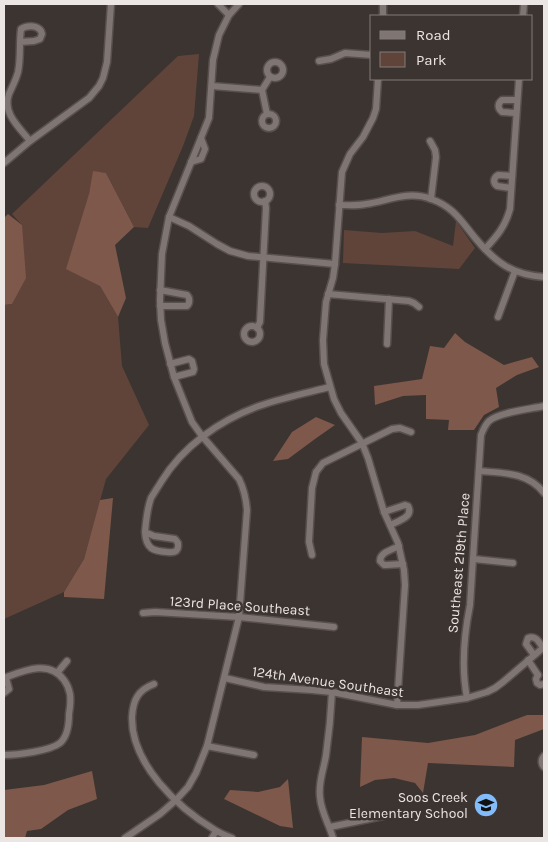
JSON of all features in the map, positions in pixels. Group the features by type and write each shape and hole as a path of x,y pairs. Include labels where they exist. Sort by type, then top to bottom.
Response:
{"street":[{"path":"4,163 30,141 89,98 99,86 107,62 110,4"},
{"path":"218,4 229,15"},
{"path":"125,838 160,814 176,800 188,787 196,773 208,746 240,617 247,510 245,497 242,486 234,472 192,422 170,364 160,306 162,254 169,216 209,118 214,60 219,35 229,15 239,4"},
{"path":"20,42 18,73 7,101 11,117 30,141"},
{"path":"319,61 345,54 370,55"},
{"path":"267,114 262,90 270,76"},
{"path":"378,80 376,109 373,118 363,137 350,154 342,172 335,264 326,302 323,353 324,364 334,399 341,413 362,443 384,512 399,546 403,564 405,585 397,705"},
{"path":"485,249 499,234 510,209 519,80"},
{"path":"212,86 262,90"},
{"path":"516,113 502,112 498,106 502,100 517,100"},
{"path":"430,141 435,150 436,157 431,199"},
{"path":"512,176 498,176 494,181 497,186 512,188"},
{"path":"339,204 366,204 411,195 431,199 454,211 495,260 525,275 544,277"},
{"path":"257,328 260,322 265,201"},
{"path":"169,216 230,251 263,258 335,264"},
{"path":"498,317 514,271"},
{"path":"160,290 187,295 189,298 187,306 160,306"},
{"path":"328,294 409,301 419,307"},
{"path":"387,344 389,299"},
{"path":"170,364 192,360 193,372 174,377"},
{"path":"145,532 154,536 175,539 178,543 178,548 174,552 155,551 152,549 146,541 145,532 147,516 152,496 165,475 176,460 202,436 226,421 254,408 330,387"},
{"name":"Southeast 219th Place","path":"467,698 464,672 467,621 474,560 483,430 490,420 502,414 544,406"},
{"path":"312,555 309,542 309,528 312,488 316,472 323,463 396,428 411,432"},
{"path":"479,470 518,475 533,482 544,493"},
{"path":"384,512 406,505 410,508 407,516 390,525"},
{"path":"399,546 383,554 380,561 386,565 403,564"},
{"path":"474,560 513,563"},
{"name":"123rd Place Southeast","path":"143,613 240,617 334,627"},
{"name":"124th Avenue Southeast","path":"225,678 264,688 332,692 397,705 418,705 467,698 495,688 544,648 532,637 528,638 526,644 534,655"},
{"path":"528,660 541,675 536,678 537,683 540,685 544,684"},
{"path":"57,673 67,661"},
{"path":"4,693 9,689 5,678 30,669 39,668 47,669 61,676 70,694 69,721 61,742 45,749 4,755"},
{"path":"154,684 138,694 134,705 132,727 142,756 168,792 188,811 216,831 232,838"},
{"path":"332,692 326,758 319,787 323,813 333,838"},
{"path":"208,746 254,755"},
{"path":"544,756 542,760 544,767"},
{"path":"330,827 383,816"},
{"path":"212,838 216,831"}],"green space":[{"path":"199,54 194,116 148,228 134,227 106,173 94,172 89,194 100,286 118,317 122,366 149,425 106,479 84,559 64,592 4,619 4,305 12,304 22,225 12,214 178,56"},
{"path":"456,221 475,248 459,269 343,263 344,230 382,233 415,231 453,246"}],"shaded area":[{"path":"93,171 106,173 134,227 115,245 126,298 118,317 100,286 66,269 89,194"},
{"path":"8,214 22,225 26,278 12,304 4,305 4,218"},
{"path":"455,333 465,342 504,365 532,357 539,367 517,375 496,388 499,407 484,415 474,430 448,430 449,420 426,419 426,395 403,396 375,405 374,386 422,379 430,346 444,348"},
{"path":"316,417 335,425 288,459 273,461 292,432"},
{"path":"113,498 104,599 64,597 64,592 84,559 100,500"},
{"path":"527,715 544,715 544,729 515,740 514,767 428,763 423,793 415,783 394,778 375,780 360,787 362,737 428,743 475,735"},
{"path":"92,771 97,799 68,810 41,829 27,831 25,838 4,838 4,790 44,785"},
{"path":"288,779 293,828 280,826 224,799 230,790 258,792 280,787"}],"place":[{"name":"Soos Creek Elementary School","path":"486,805"}]}
